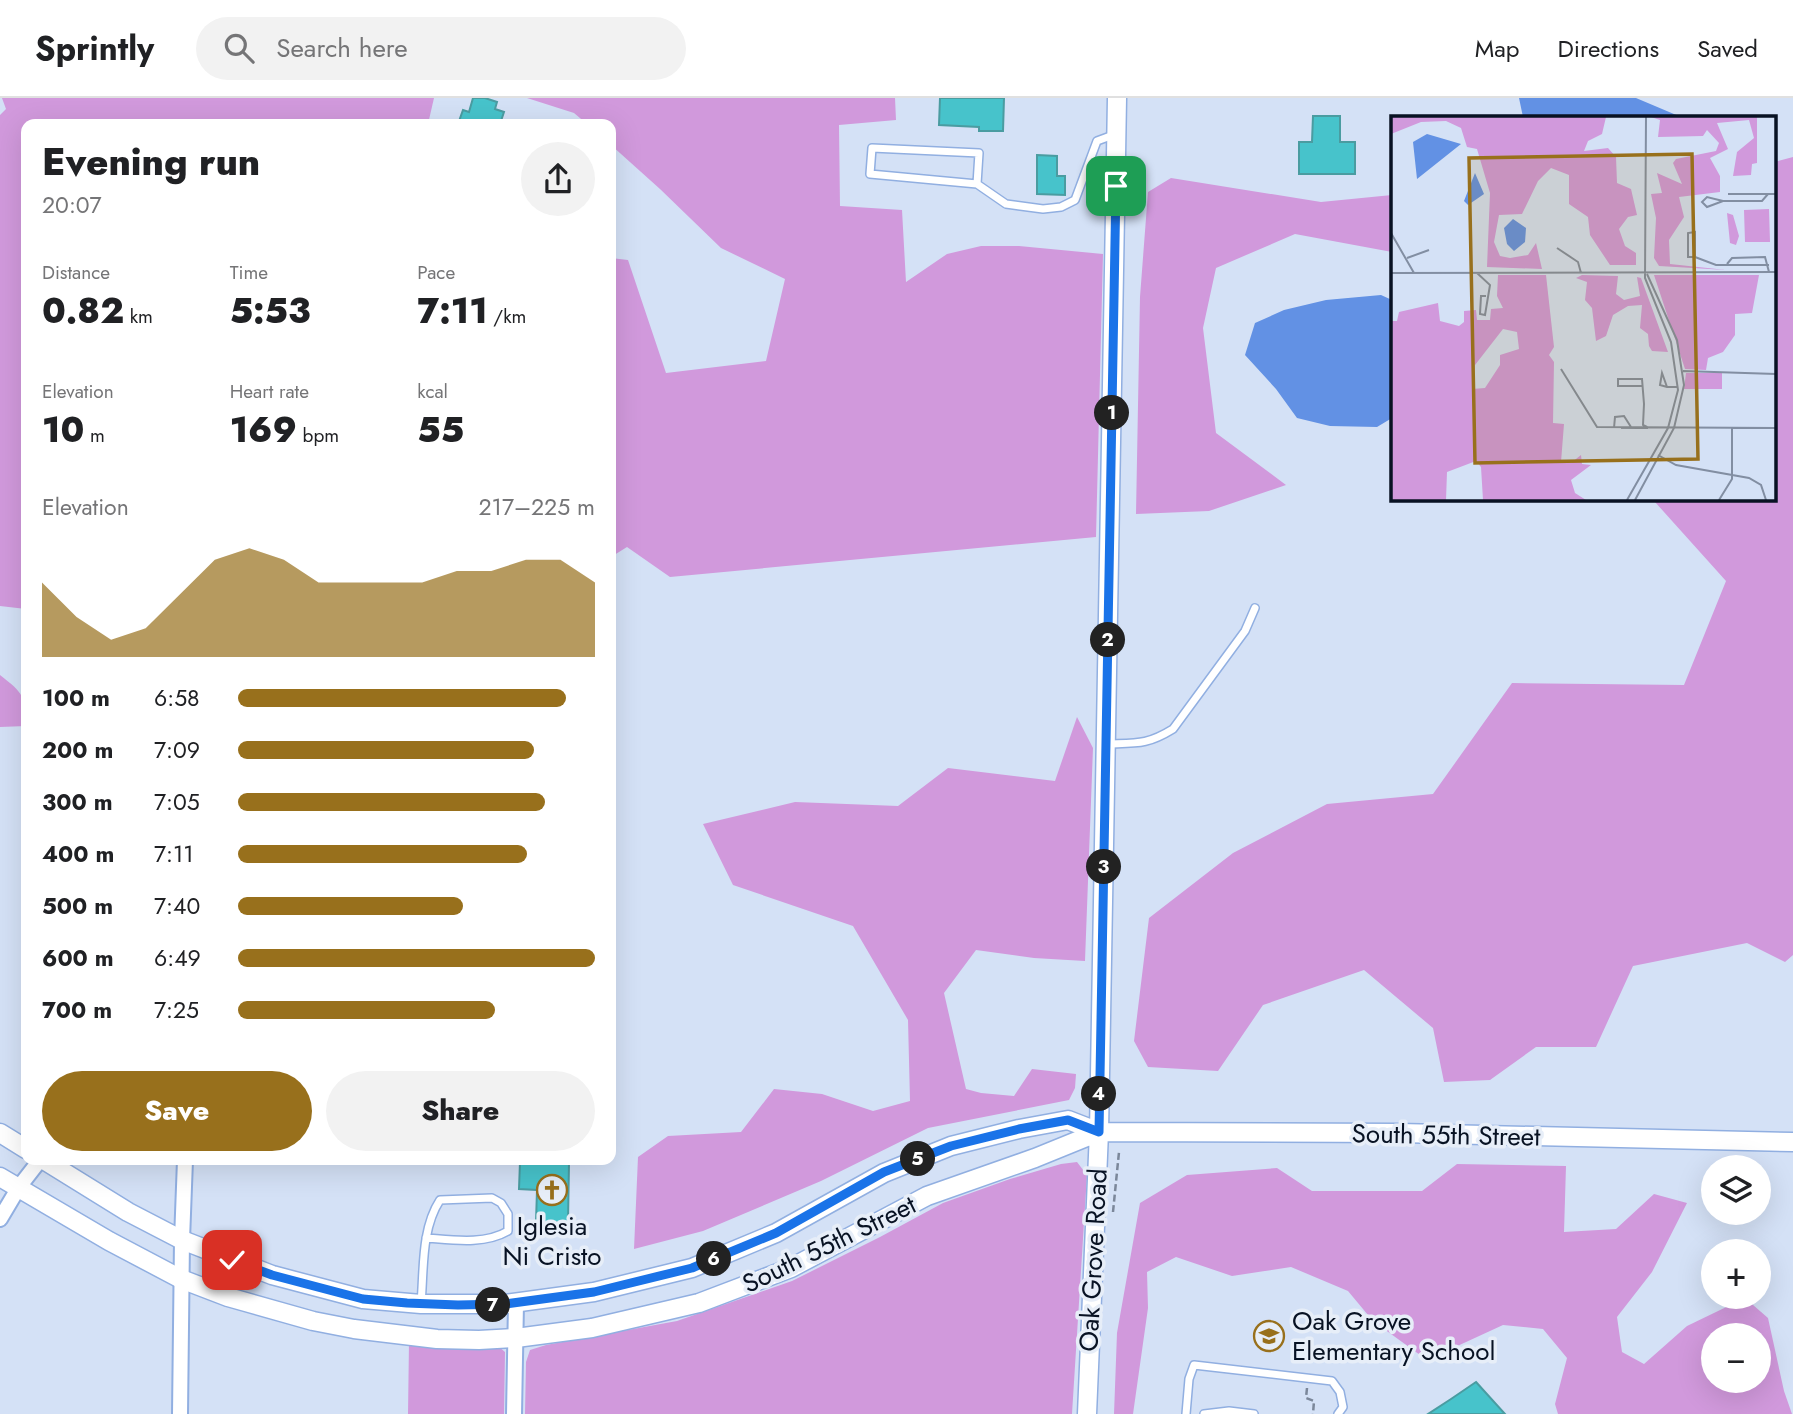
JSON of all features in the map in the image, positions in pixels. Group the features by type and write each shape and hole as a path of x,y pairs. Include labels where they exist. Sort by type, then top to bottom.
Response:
{"street":[{"name":"Oak Grove Road","path":"1087,1414 1099,1132 1117,98"},
{"name":"South 55th Street","path":"50,1165 128,1212 182,1240 272,1275 363,1299 458,1305 516,1303 594,1292 692,1268 776,1233 884,1172 951,1146 1068,1120 1099,1132 1400,1133 1793,1142"},
{"name":"South 55th Street","path":"0,1177 109,1241 181,1279 228,1297 354,1329 437,1339 479,1340 592,1328 699,1304 791,1268 927,1196 1099,1132"},
{"path":"0,1133 21,1147"},
{"path":"0,1219 19,1187 38,1165"},
{"path":"180,1414 181,1279 186,1165"},
{"path":"514,1414 516,1303"}],"lane":[{"path":"977,184 979,153 872,148 870,174 977,184 1006,204 1042,209 1062,207 1075,200 1097,141 1117,134"},
{"path":"1106,744 1146,742 1173,729 1245,631 1255,608"},
{"path":"421,1304 426,1238 434,1210 440,1200 492,1198 501,1203 508,1213 508,1231 497,1238 468,1241 426,1238"},
{"path":"1186,1414 1189,1379 1195,1365 1332,1381 1342,1400 1343,1407 1338,1414"},
{"path":"1204,1414 1229,1411 1254,1414"}],"path":[{"path":"1309,1378 1306,1398 1314,1401 1313,1414"}],"shaded area":[{"path":"2,98 434,98 429,119 21,119 21,608 0,606 0,115 6,109"},
{"path":"527,98 895,98 896,120 839,125 840,206 902,210 906,282 947,254 981,246 1019,246 1103,254 1096,537 670,577 627,547 616,554 616,259 628,260 666,373 766,361 785,279 721,248 616,149 616,119 581,119 574,113"},
{"path":"1793,157 1793,955 1785,962 1747,943 1633,966 1596,1047 1536,1047 1490,1080 1444,1082 1433,1028 1364,970 1263,1005 1218,1071 1148,1067 1134,1041 1149,918 1233,853 1327,804 1433,794 1512,683 1684,685 1726,581 1655,502 1648,500 1776,500 1776,161"},
{"path":"1171,178 1321,202 1391,195 1391,252 1295,234 1216,268 1203,328 1216,433 1286,485 1209,511 1136,514 1140,297 1148,192"},
{"path":"0,675 21,695 21,726 0,727"},
{"path":"1077,717 1093,748 1085,961 1034,958 976,950 944,993 966,1089 1014,1096 1032,1069 1076,1074 1075,1088 1069,1100 928,1128 821,1181 703,1231 634,1249 638,1157 668,1136 741,1132 774,1089 822,1094 873,1111 910,1101 908,1020 853,926 733,885 703,824 795,802 898,806 948,768 1055,781"},
{"path":"1077,1162 1087,1175 1072,1414 525,1414 526,1362 530,1350 677,1321 792,1281 943,1203 1010,1179"},
{"path":"1457,1164 1566,1166 1564,1232 1616,1229 1654,1194 1687,1203 1652,1272 1617,1317 1622,1352 1644,1364 1687,1326 1722,1309 1758,1309 1768,1318 1769,1323 1701,1323 1701,1393 1771,1393 1771,1332 1792,1414 1558,1414 1555,1404 1567,1358 1543,1329 1503,1325 1427,1360 1373,1321 1348,1291 1291,1267 1232,1276 1176,1257 1147,1272 1148,1308 1133,1414 1114,1414 1117,1333 1140,1203 1187,1175 1277,1168 1312,1191 1422,1191"},
{"path":"409,1342 465,1349 498,1346 505,1352 504,1414 408,1414"}],"water":[{"path":"1519,98 1636,98 1679,116 1523,116"},
{"path":"1381,295 1391,300 1391,419 1377,427 1330,426 1297,418 1276,389 1245,355 1255,323 1284,310 1326,300"}],"building":[{"path":"473,98 485,98 497,102 495,109 504,112 502,119 460,119 463,110 469,112"},
{"path":"940,98 1004,98 1003,131 979,131 979,127 939,125"},
{"path":"1313,116 1340,116 1340,142 1355,142 1355,174 1299,174 1299,142 1312,142"},
{"path":"1037,155 1057,156 1057,176 1065,176 1065,195 1037,194"},
{"path":"520,1165 569,1165 568,1222 536,1222 537,1190 519,1189"},
{"path":"1476,1382 1505,1414 1428,1414 1451,1399"}],"place":[{"name":"Iglesia Ni Cristo","path":"552,1190"},
{"name":"Oak Grove Elementary School","path":"1269,1336"}],"route":[{"path":"232,1260 272,1275 363,1299 407,1303 505,1304 594,1292 692,1268 776,1233 884,1172 951,1146 1068,1120 1099,1132 1116,186"}]}
